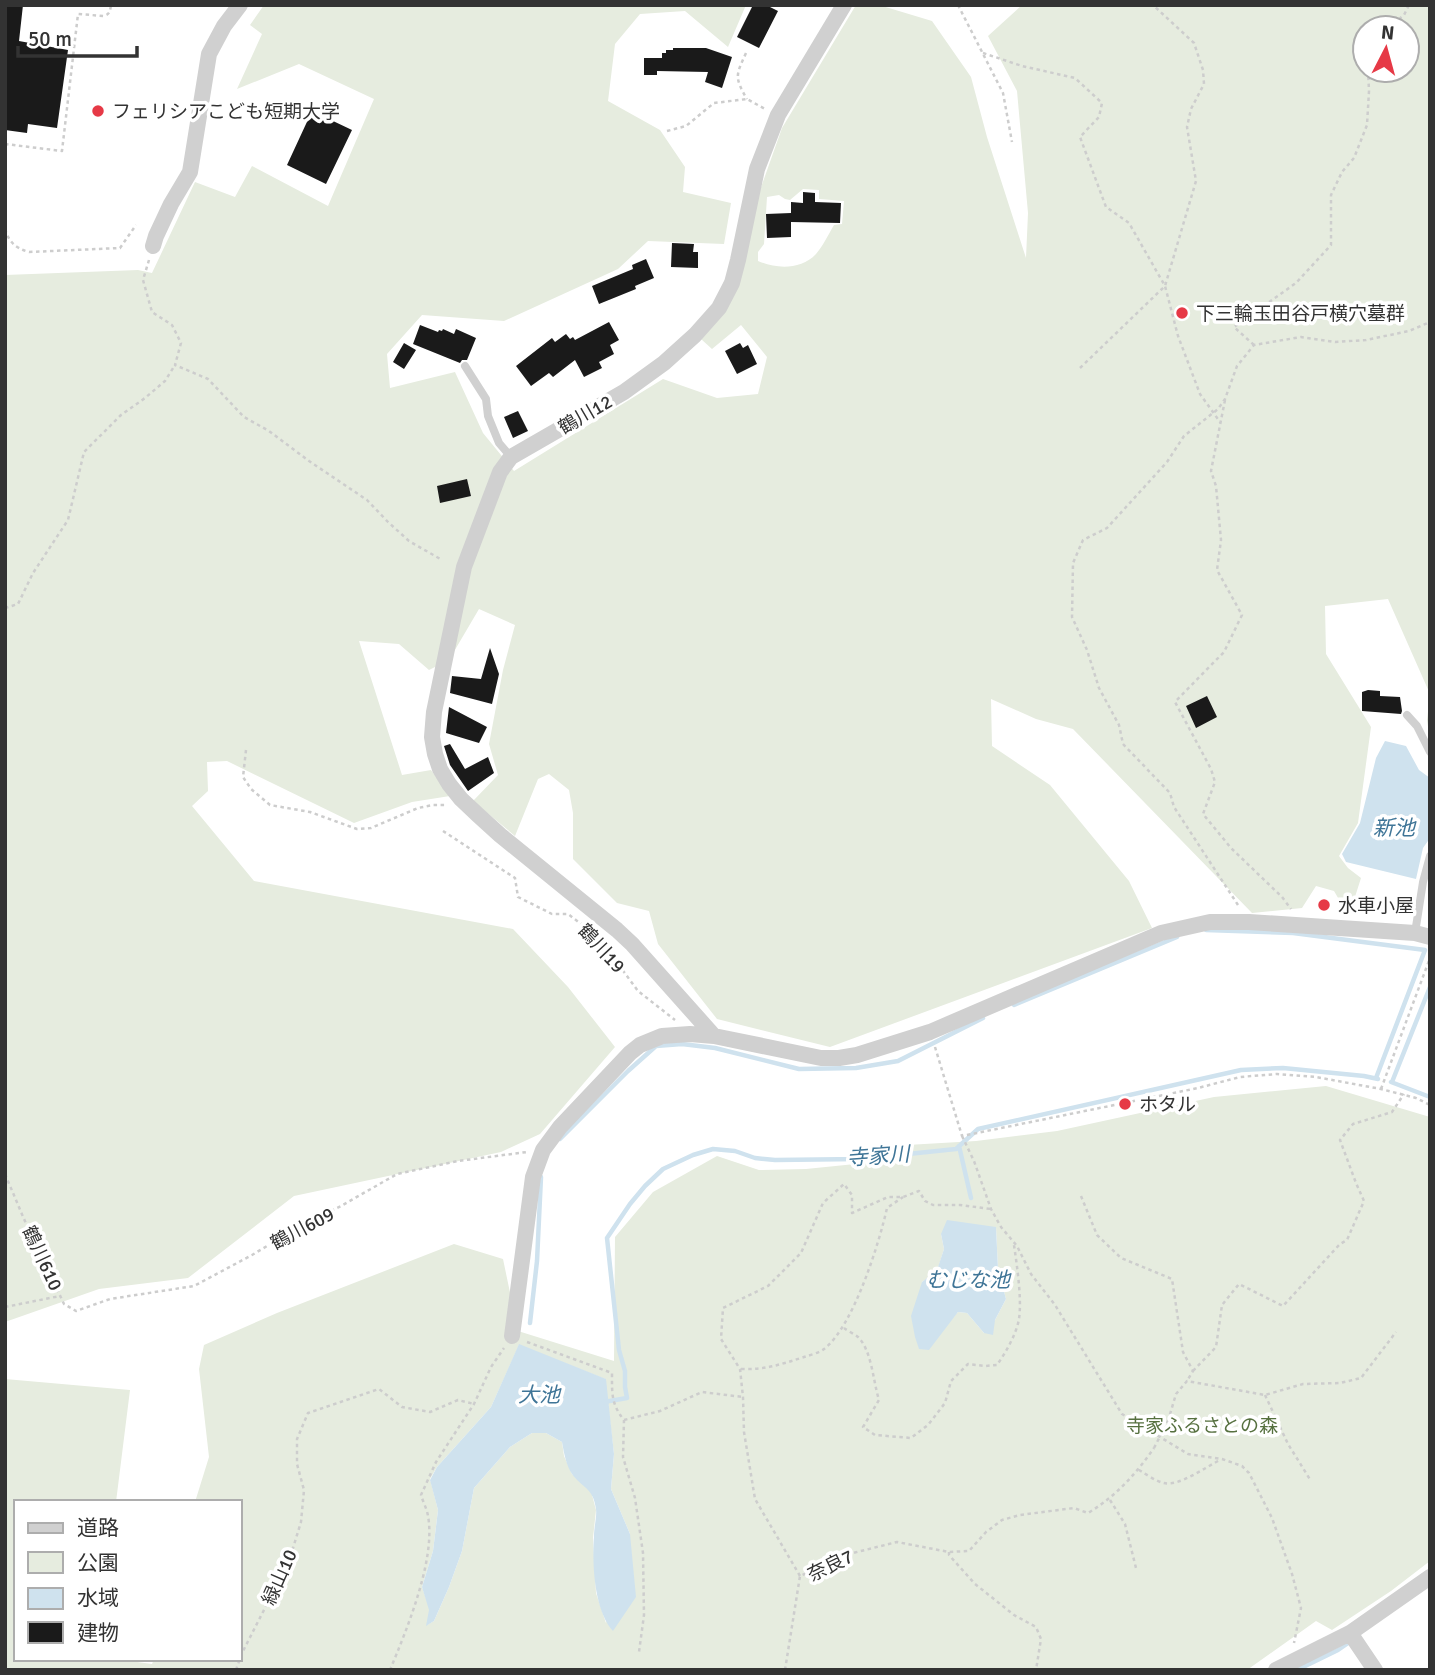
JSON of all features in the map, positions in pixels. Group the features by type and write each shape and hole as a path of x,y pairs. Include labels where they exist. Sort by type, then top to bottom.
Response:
{"street":[{"path":"153,246 190,173 209,54 224,26 240,5"},
{"name":"鶴川12","path":"511,457 624,392 664,363 695,335 719,308 732,283 757,169 778,115 844,5"},
{"path":"511,457 500,472 464,568 432,726 435,754 440,769 461,799 500,835 632,944 714,1036"},
{"path":"512,1336 533,1177 543,1150 560,1127 640,1045 662,1036 690,1034 714,1036 821,1058 857,1055 930,1032 1161,933 1210,922 1249,922 1422,935"},
{"path":"1276,1670 1350,1633 1430,1577"},
{"path":"1350,1633 1375,1670"}],"lane":[{"path":"465,366 486,399 488,416 499,443 511,457"},
{"path":"1407,715 1417,726 1430,752"},
{"path":"1422,935 1423,882 1430,856"}],"path":[{"path":"5,144 62,151 78,14 108,15 111,5"},
{"path":"958,5 1003,93 1012,142"},
{"path":"1080,368 1165,286 1196,181 1187,127 1191,109 1205,84 1203,70 1194,43 1153,5"},
{"path":"746,53 738,72 738,83 747,99 778,115"},
{"path":"983,53 1022,66 1075,78 1102,103 1099,117 1080,136 1106,207 1129,223 1165,286 1178,337 1200,394 1221,423"},
{"path":"1254,345 1234,327 1296,283 1331,245 1331,195 1342,172 1354,158 1367,125 1369,84"},
{"path":"667,131 686,126 714,103 747,99"},
{"path":"5,229 17,249 29,252 120,248 136,225"},
{"path":"5,608 18,604 33,573 68,520 84,452 121,415 165,382 175,365 181,342 172,325 152,312 143,280 153,246"},
{"path":"1303,926 1282,897 1231,848 1203,814 1215,782 1211,769 1175,702 1224,652 1242,615 1217,570 1221,540 1216,486 1211,471 1225,399 1237,366 1254,345 1301,337 1335,342 1366,340 1409,331 1430,322"},
{"path":"175,365 208,379 244,418 269,431 367,500 409,541 442,560"},
{"path":"1225,399 1218,409 1184,436 1167,462 1107,528 1083,540 1073,564 1072,617 1087,650 1099,688 1119,725 1123,744 1170,793 1174,807 1249,922"},
{"path":"246,750 243,777 251,789 270,805 310,812 357,830 371,828 418,808 447,805"},
{"name":"鶴川19","path":"443,831 515,878 518,897 552,914 568,914 585,927 613,957 638,991 690,1034"},
{"path":"1381,1088 1430,958"},
{"path":"844,1328 859,1338 870,1359 879,1400 863,1427 875,1435 911,1438 928,1425 945,1403 951,1381 968,1363 997,1365 1019,1319 1014,1243 990,1209 974,1161 962,1136 930,1032"},
{"path":"962,1136 1240,1077 1277,1074 1316,1077 1381,1088 1430,1105"},
{"path":"1036,1670 1041,1639 1036,1627 1014,1615 975,1584 949,1552 969,1551 986,1532 1002,1520 1074,1508 1088,1513 1109,1499 1139,1470 1168,1421 1176,1394 1216,1347 1223,1305 1239,1284 1283,1306 1340,1244 1347,1240 1364,1201 1340,1140 1353,1124 1392,1112 1404,1094"},
{"name":"鶴川609","path":"64,1304 76,1311 110,1299 194,1286 397,1174 458,1161 543,1150"},
{"name":"鶴川610","path":"5,1174 64,1304"},
{"path":"800,1576 755,1499 744,1432 740,1369 721,1339 723,1308 768,1286 801,1253 823,1203 844,1184 852,1195 852,1213 888,1197 903,1197"},
{"path":"740,1369 759,1370 823,1350 844,1328 880,1239 887,1208 903,1197 919,1191 925,1201 933,1205 990,1209"},
{"path":"1081,1196 1097,1235 1121,1258 1172,1279 1183,1352 1193,1371"},
{"path":"1001,1227 1017,1246 1031,1274 1055,1305 1122,1414 1188,1454 1223,1459 1242,1466 1249,1473 1272,1518 1301,1608 1294,1644 1294,1660"},
{"path":"5,1307 60,1296"},
{"path":"1187,1381 1265,1395 1303,1384 1339,1383 1361,1378 1396,1332"},
{"path":"390,1670 417,1598 429,1545 428,1516 421,1495 436,1462 474,1404 491,1367 512,1336 612,1373 612,1393 616,1410 624,1420 624,1457 635,1498 643,1553 644,1615 639,1652"},
{"name":"緑山10","path":"242,1653 289,1561 301,1522 304,1490 297,1464 297,1439 308,1413 379,1389 402,1407 430,1412 458,1400 474,1404"},
{"path":"624,1420 660,1411 702,1392 743,1397"},
{"path":"1265,1395 1288,1444 1311,1480"},
{"path":"1139,1470 1166,1484 1187,1479 1223,1459"},
{"path":"1109,1499 1125,1524 1136,1568"},
{"name":"奈良7","path":"785,1670 800,1576 853,1553 897,1542 949,1552"}],"green space":[{"path":"264,5 746,5 728,47 685,11 640,14 615,44 608,101 660,130 685,167 683,192 731,203 724,244 648,241 618,269 504,321 422,315 387,354 390,388 455,372 483,433 514,471 663,379 717,398 758,394 767,357 741,325 712,349 701,339 754,207 782,128 856,5 879,5 932,21 971,77 987,137 1026,258 1028,213 1017,91 988,36 1022,5 1430,5 1430,694 1388,599 1325,606 1326,654 1371,727 1358,823 1339,856 1348,868 1361,878 1354,900 1344,908 1334,891 1316,886 1302,908 1252,913 1073,729 1036,719 991,699 992,746 1050,785 1129,881 1152,928 830,1047 717,1019 658,944 649,911 617,903 573,859 573,813 569,790 549,774 538,779 515,836 473,801 498,775 489,744 503,670 515,625 479,609 449,660 429,670 399,644 359,641 402,775 431,770 450,796 412,802 354,823 227,761 207,762 208,791 192,806 254,881 513,929 568,987 615,1047 540,1134 501,1152 294,1196 188,1278 99,1289 5,1322 5,275 138,270 152,273 195,182 235,197 252,166 328,206 374,99 299,64 237,89 262,34 250,25","holes":["803,189 819,190 819,199 844,201 842,224 834,225 816,254 803,263 780,267 758,261 758,252 764,244 767,197 779,195 790,200"]},
{"path":"1430,694 1430,740 1427,720"},
{"name":"寺家ふるさとの森","path":"1326,1086 1430,1117 1430,1561 1332,1630 1316,1621 1247,1670 5,1670 5,1379 130,1390 116,1500 14,1500 14,1661 130,1661 152,1664 153,1661 242,1661 242,1500 196,1500 209,1457 199,1369 204,1345 277,1313 454,1244 503,1259 518,1331 614,1361 615,1237 653,1192 717,1156 759,1170 806,1169 865,1163 907,1145 976,1141 1057,1131 1214,1097","holes":["996,1227 998,1269 1006,1299 995,1320 984,1333 967,1313 958,1312 950,1321 922,1282 937,1271 944,1249 941,1234","519,1345 605,1379 614,1454 611,1489 630,1534 606,1623 596,1593 593,1538 596,1510 591,1491 572,1474 564,1456 562,1442 546,1433 532,1433 510,1447 474,1488 462,1551 434,1621 427,1625 430,1610 422,1587 433,1551 438,1510 430,1479 437,1467 491,1407"]}],"water":[{"name":"新池","path":"1385,741 1406,746 1419,770 1430,778 1430,838 1423,848 1416,879 1346,862 1342,854 1360,823 1376,758"},
{"name":"むじな池","path":"947,1220 996,1227 998,1269 1006,1299 995,1320 993,1335 984,1333 967,1313 958,1312 929,1350 919,1349 911,1316 922,1282 937,1270 944,1249 941,1234"},
{"name":"大池","path":"519,1344 606,1379 614,1454 611,1489 630,1534 636,1597 613,1631 602,1611 596,1586 593,1560 595,1502 590,1492 570,1470 562,1442 546,1433 532,1433 510,1447 474,1488 462,1551 434,1621 426,1626 429,1610 422,1587 433,1551 438,1510 430,1480 437,1467 491,1407"}],"building":[{"path":"5,5 23,5 19,41 68,50 57,128 28,124 27,133 5,130"},
{"path":"753,5 766,5 778,11 759,48 737,37"},
{"path":"673,48 706,48 732,57 722,88 705,82 708,72 657,71 657,75 644,75 644,58 662,58 662,53"},
{"path":"312,111 352,130 326,184 287,165"},
{"path":"803,192 815,193 815,202 841,203 840,223 791,222 791,237 767,238 766,214 791,213 791,202 803,203"},
{"path":"672,243 694,244 693,252 698,252 698,268 671,267"},
{"path":"646,259 654,278 635,286 636,289 599,304 592,286 633,269 632,265"},
{"path":"609,322 619,340 610,345 614,354 599,362 602,368 584,377 575,360 553,377 549,373 531,386 516,366 552,338 555,342 566,334 575,340"},
{"path":"420,325 438,332 443,329 454,334 456,329 476,338 467,360 460,363 413,344"},
{"path":"404,343 416,350 404,369 393,362"},
{"path":"740,343 743,348 748,345 757,364 737,374 725,351"},
{"path":"518,411 528,431 513,438 504,417"},
{"path":"467,479 471,496 440,503 437,486"},
{"path":"490,648 499,674 492,704 450,693 452,676 481,679"},
{"path":"1380,691 1380,696 1400,697 1401,714 1362,711 1362,692"},
{"path":"1207,696 1217,717 1196,728 1186,706"},
{"path":"449,707 487,727 479,743 446,733"},
{"path":"450,744 465,769 488,757 494,773 468,791 450,765 444,746"}],"waterway":[{"path":"1206,930 1293,933 1425,950 1376,1078"},
{"path":"1014,1005 1177,937"},
{"path":"1392,1082 1430,987"},
{"path":"560,1139 656,1046 682,1044 715,1048 799,1069 856,1068 898,1061 983,1018"},
{"name":"寺家川","path":"604,1402 627,1398 607,1238 645,1186 663,1169 693,1155 713,1149 775,1160 860,1159 956,1149 978,1129 1241,1070 1283,1068 1378,1079"},
{"name":"寺家川","path":"1391,1082 1430,1097"},
{"path":"959,1146 971,1198"},
{"path":"530,1323 537,1261 541,1177"},
{"path":"1297,1670 1351,1641"}],"place":[{"name":"フェリシアこども短期大学","path":"98,111"},
{"name":"下三輪玉田谷戸横穴墓群","path":"1182,313"},
{"name":"水車小屋","path":"1324,905"},
{"name":"ホタル","path":"1125,1104"}]}
